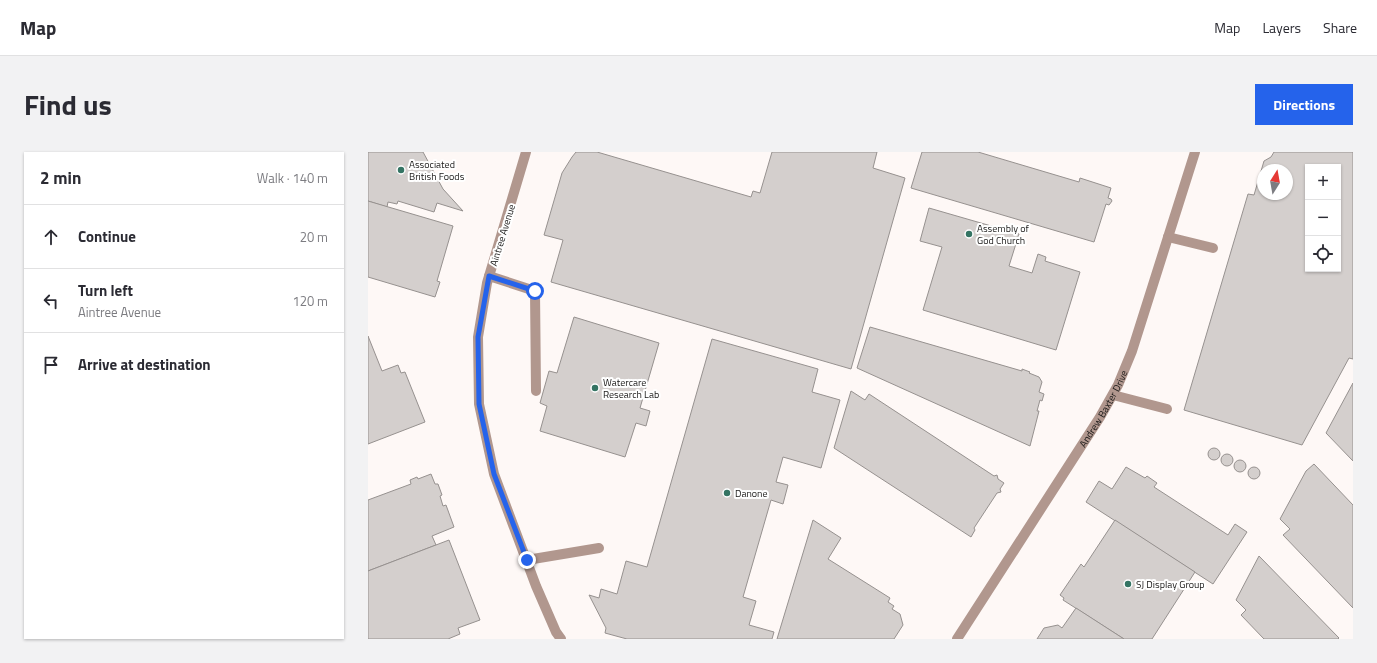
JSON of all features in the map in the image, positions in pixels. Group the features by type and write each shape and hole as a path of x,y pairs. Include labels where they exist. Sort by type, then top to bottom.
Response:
{"street":[{"name":"Aintree Avenue","path":"526,152 489,276 478,337 479,404 494,474 556,632 561,639"},
{"name":"Andrew Baxter Drive","path":"957,639 1100,417 1118,385 1132,351 1194,152"},
{"path":"1168,236 1213,248"},
{"path":"489,276 535,291 536,392"},
{"path":"1113,395 1167,409"},
{"path":"527,560 599,548"}],"building":[{"name":"Associated British Foods","path":"368,152 423,152 443,189 463,211 437,203 434,212 398,201 397,204 388,202 387,207 368,201"},
{"path":"576,152 597,152 751,197 753,191 760,193 772,152 877,152 873,168 905,178 851,369 551,282 563,240 544,235 562,173"},
{"path":"922,152 978,152 1079,182 1080,178 1111,188 1108,198 1112,201 1109,205 1106,204 1094,242 911,188"},
{"path":"1274,152 1353,152 1353,359 1349,358 1302,445 1184,410 1248,194 1254,195 1257,185 1257,200 1293,200 1293,164 1263,164 1264,161 1271,157"},
{"path":"368,201 453,226 437,281 440,282 435,297 368,277"},
{"path":"929,208 1019,234 1009,266 1032,273 1038,254 1046,257 1045,261 1080,272 1056,350 923,310 942,247 920,241"},
{"name":"Watercare Research Lab","path":"574,317 659,343 640,408 650,411 646,426 636,423 625,457 540,431 547,406 540,403 549,371 557,373"},
{"path":"870,327 1022,371 1022,369 1039,377 1042,382 1039,392 1044,394 1042,401 1040,400 1037,411 1039,411 1030,446 857,368"},
{"path":"368,336 382,371 398,365 401,373 405,372 425,422 368,444"},
{"name":"Danone","path":"712,339 818,369 812,392 840,400 821,468 783,457 776,482 788,485 783,504 771,500 743,597 756,601 749,625 774,632 772,639 627,639 605,633 606,628 589,595 599,598 601,589 617,594 626,561 647,567"},
{"path":"1353,383 1353,461 1326,433"},
{"path":"851,391 865,400 869,394 994,476 997,475 998,479 1004,483 1000,489 1001,492 997,493 974,528 975,530 971,537 834,448"},
{"path":"1216,448 1219,449 1219,459 1212,460 1209,459 1208,452 1209,449"},
{"path":"1229,454 1232,455 1232,465 1225,466 1222,465 1221,458 1222,455"},
{"path":"1242,460 1245,461 1245,471 1238,472 1235,471 1234,464 1235,461"},
{"path":"1314,464 1353,505 1353,608 1283,535 1290,529 1280,519 1306,471"},
{"path":"1126,467 1145,478 1147,476 1157,483 1154,487 1228,535 1235,524 1247,532 1213,584 1086,502 1099,481 1112,489"},
{"path":"1256,467 1259,468 1259,478 1252,479 1249,478 1248,471 1249,468"},
{"path":"431,474 435,484 438,484 442,495 440,496 443,506 446,505 454,527 432,536 436,545 368,571 368,500 411,484 410,480 417,477 418,479"},
{"path":"813,520 841,538 828,559 890,598 888,602 894,606 892,609 900,614 903,625 894,639 777,639"},
{"name":"SJ Display Group","path":"1115,520 1195,572 1152,639 1124,639 1063,600 1064,598 1060,595 1081,564 1084,567"},
{"path":"449,540 480,620 458,628 460,634 448,639 368,639 368,571"},
{"path":"1259,556 1339,638 1338,639 1264,639 1241,615 1246,610 1236,600"},
{"path":"1076,608 1124,639 1037,639 1044,628 1058,625 1062,628"}],"place":[{"name":"Associated British Foods","path":"401,170"},
{"name":"Assembly of God Church","path":"969,234"},
{"name":"Watercare Research Lab","path":"595,388"},
{"name":"Danone","path":"727,493"},
{"name":"SJ Display Group","path":"1128,584"}],"route":[{"path":"527,560 494,474 479,404 478,337 489,276 535,291"}]}
